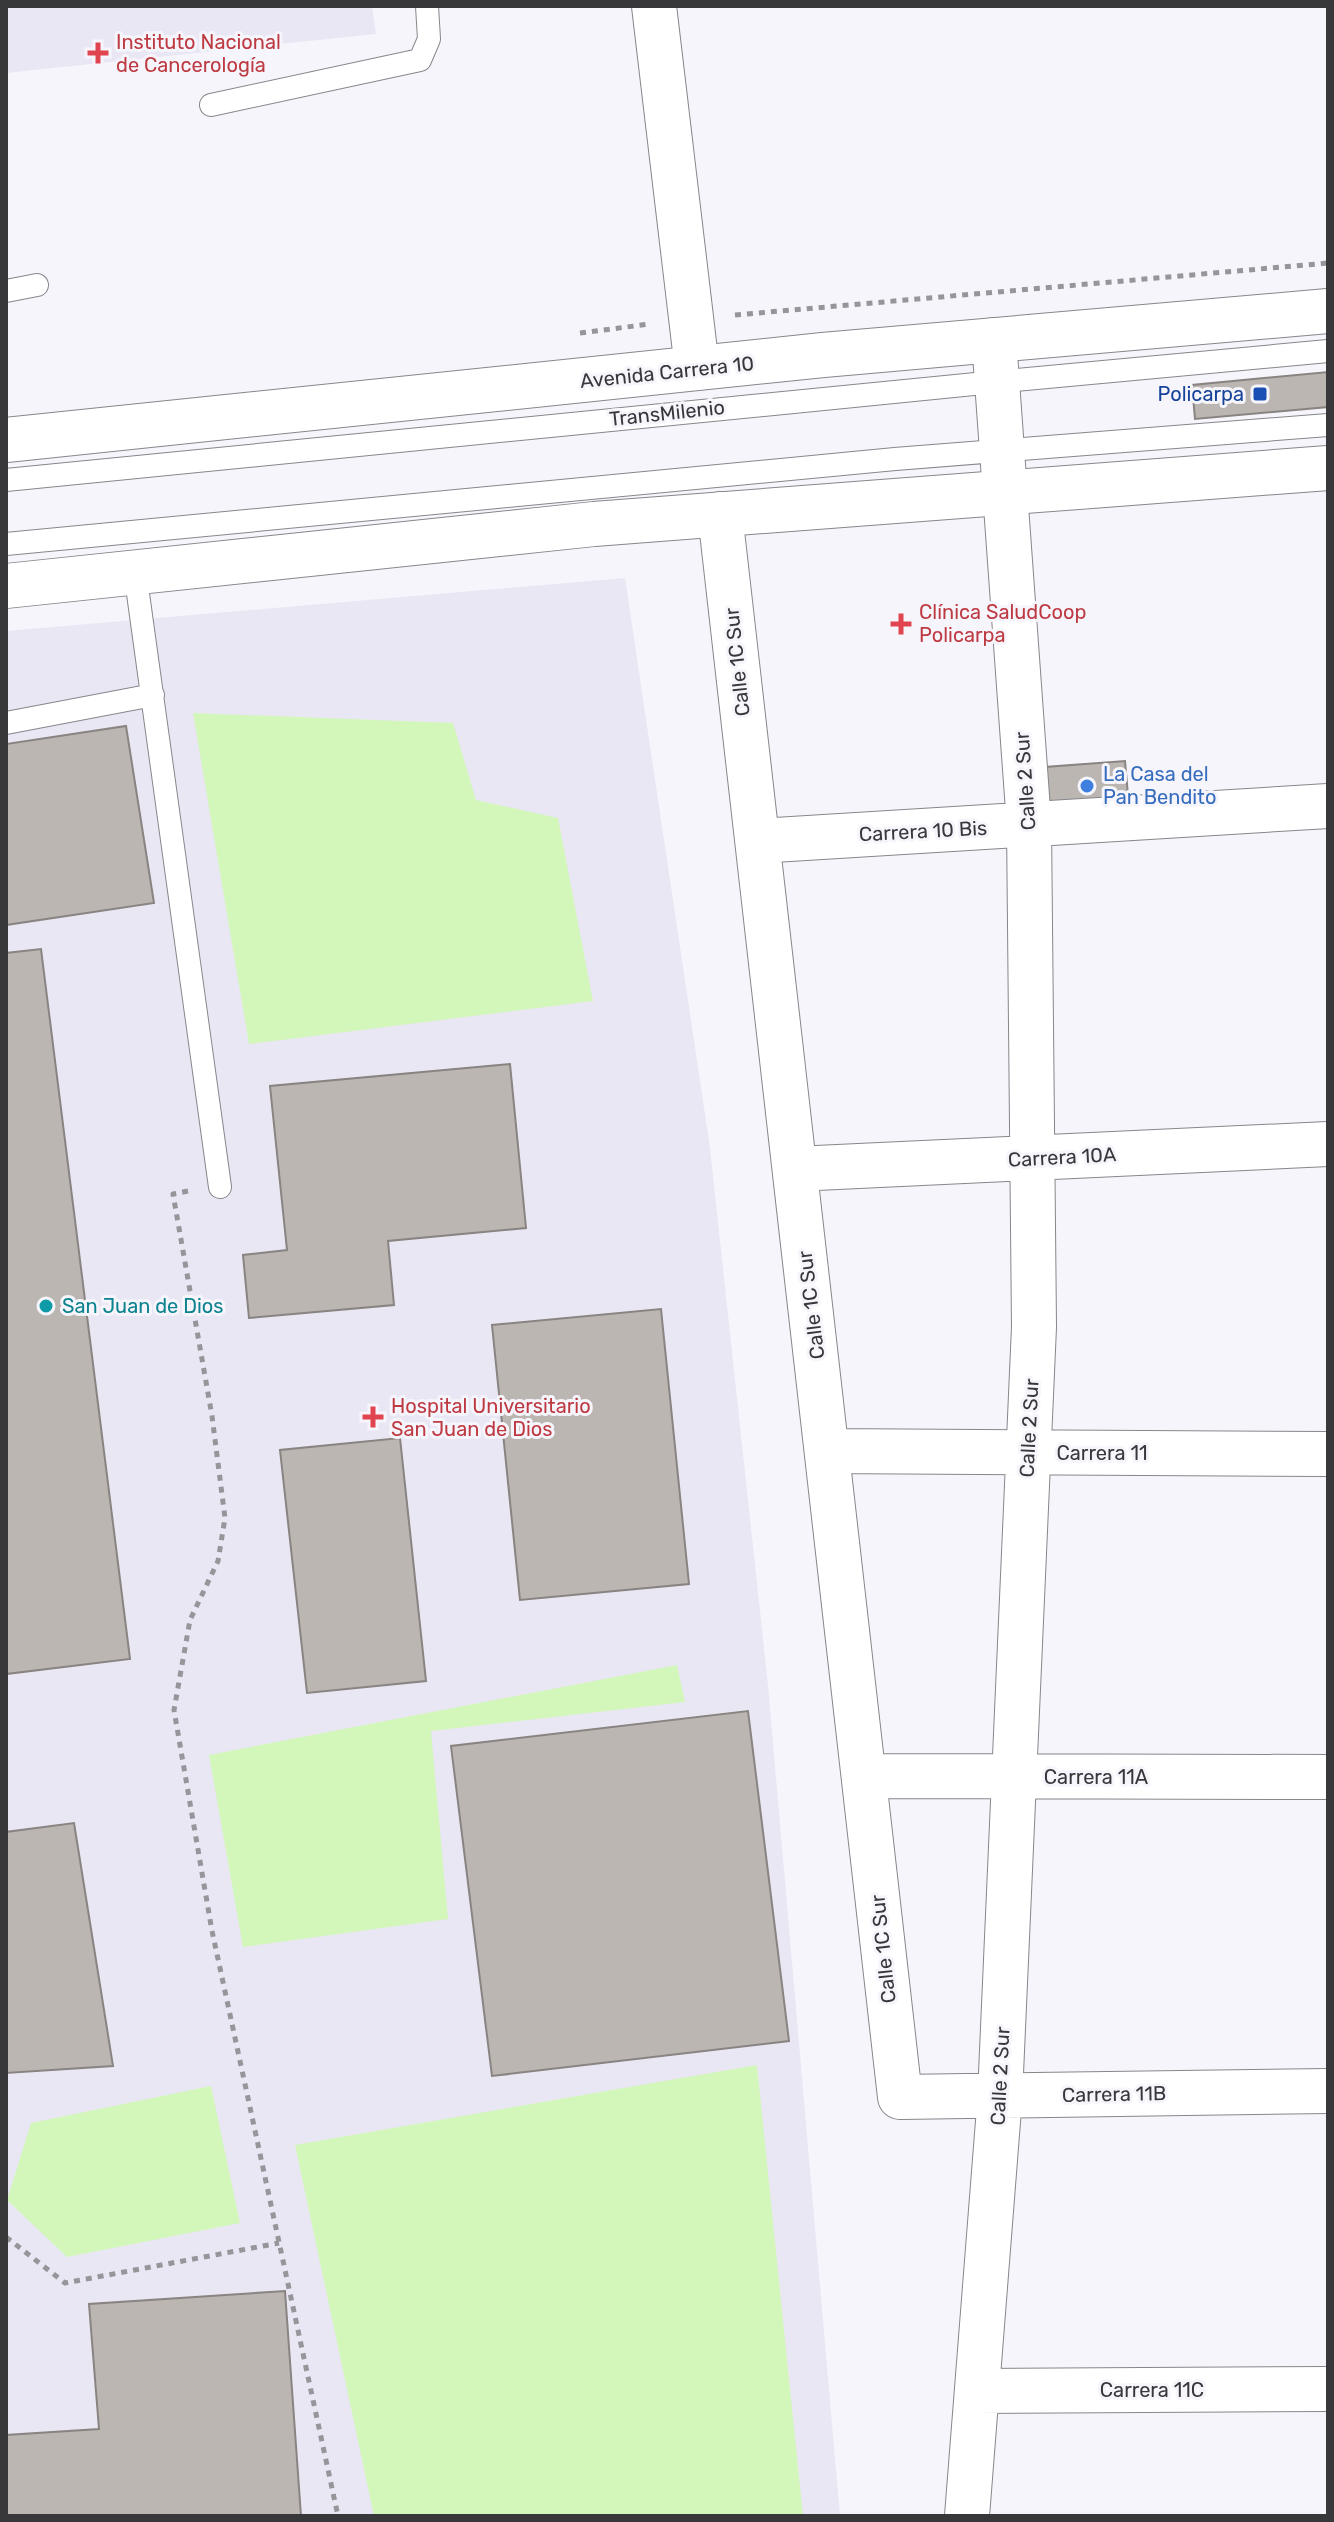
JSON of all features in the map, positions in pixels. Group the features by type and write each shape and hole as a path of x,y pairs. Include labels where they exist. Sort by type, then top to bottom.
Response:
{"street":[{"path":"654,6 697,368"},
{"name":"Avenida Carrera 10","path":"6,440 697,368 996,361 1328,311"},
{"name":"Calle 2 Sur","path":"967,2516 1000,2096 1034,1327 1029,824 996,361"},
{"path":"6,586 720,514 1328,468"},
{"name":"Calle 1C Sur","path":"720,514 900,2097"},
{"name":"Carrera 10 Bis","path":"758,841 1328,806"},
{"name":"Carrera 10A","path":"795,1169 1328,1144"},
{"name":"Carrera 11","path":"827,1451 1328,1454"},
{"name":"Carrera 11A","path":"864,1776 1328,1777"},
{"name":"Carrera 11B","path":"900,2097 1328,2091"},
{"name":"Carrera 11C","path":"977,2391 1328,2389"}],"lane":[{"path":"211,105 420,60 429,39 427,6"},
{"path":"6,291 37,285"},
{"name":"TransMilenio","path":"6,480 996,361 1328,351"},
{"path":"6,544 1002,451 1328,425"},
{"path":"135,572 220,1187"},
{"path":"6,723 153,695"}],"path":[{"path":"220,1187 173,1194 212,1416 225,1518 218,1561 190,1620 174,1710 212,1931 338,2516"},
{"path":"6,2237 65,2283 279,2243"}],"shaded area":[{"name":"Instituto Nacional de Cancerología","path":"6,6 372,6 376,34 6,73"},
{"name":"Hospital Universitario San Juan de Dios","path":"625,578 710,1148 768,1685 840,2516 6,2516 6,631"}],"green space":[{"path":"193,713 453,723 476,800 558,818 593,1001 249,1044"},
{"path":"677,1665 685,1702 431,1731 448,1919 243,1947 209,1755"},
{"path":"757,2065 803,2516 374,2516 295,2145"},
{"path":"211,2086 240,2223 67,2257 7,2200 31,2123"}],"building":[{"name":"Policarpa","path":"1328,372 1328,407 1195,419 1192,385"},
{"path":"126,726 154,903 6,925 6,744"},
{"name":"La Casa del Pan Bendito","path":"1125,761 1129,807 1048,805 1045,767"},
{"name":"San Juan de Dios","path":"41,949 130,1659 6,1674 6,953"},
{"path":"510,1064 526,1228 388,1241 394,1305 249,1318 243,1255 287,1250 270,1086"},
{"path":"661,1309 689,1584 520,1600 492,1325"},
{"path":"400,1438 426,1681 307,1693 280,1450"},
{"path":"748,1711 789,2041 492,2076 451,1746"},
{"path":"74,1823 113,2066 6,2073 6,1832"},
{"path":"285,2291 301,2516 6,2516 6,2435 99,2429 89,2304"}],"place":[{"name":"Instituto Nacional de Cancerología","path":"98,53"},
{"name":"Policarpa","path":"1260,394"},
{"name":"Clínica SaludCoop Policarpa","path":"901,624"},
{"name":"La Casa del Pan Bendito","path":"1087,786"},
{"name":"San Juan de Dios","path":"46,1306"},
{"name":"Hospital Universitario San Juan de Dios","path":"373,1417"}]}
